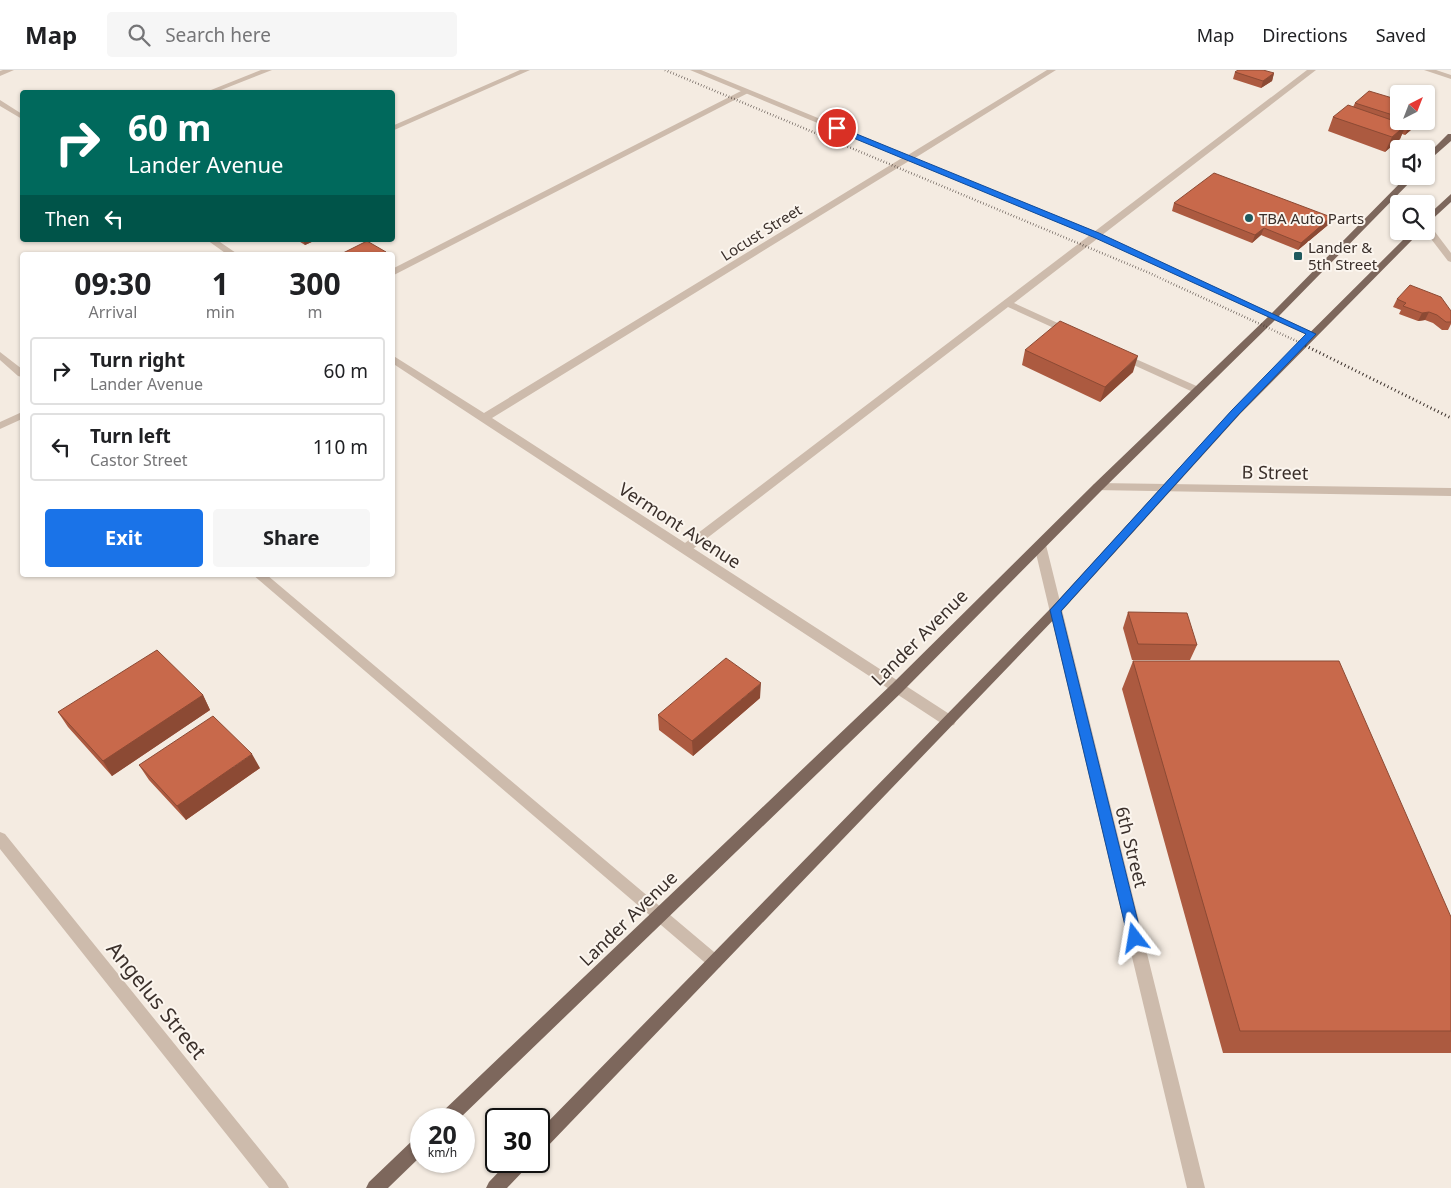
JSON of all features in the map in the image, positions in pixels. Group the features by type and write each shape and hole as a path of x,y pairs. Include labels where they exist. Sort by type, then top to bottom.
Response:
{"main road":[{"path":"1435,152 1451,136"},
{"name":"Lander Avenue","path":"458,1108 897,688 1098,486 1274,316 1403,185"},
{"path":"1435,213 1451,196"},
{"path":"550,1132 1056,610 1236,412 1408,240"},
{"path":"375,1188 410,1155"},
{"path":"495,1188 509,1173"}],"street":[{"path":"0,74 10,70"},
{"path":"215,90 268,70"},
{"path":"395,129 526,70"},
{"path":"694,70 1096,235 1312,334"},
{"name":"Locust Street","path":"484,418 1052,70"},
{"path":"685,549 1312,70"},
{"path":"1428,70 1451,77"},
{"path":"395,271 746,92"},
{"path":"0,102 20,116"},
{"path":"1435,238 1451,259"},
{"path":"214,242 229,252"},
{"path":"1007,303 1079,336"},
{"path":"1106,348 1196,390"},
{"path":"0,355 20,372"},
{"name":"Vermont Avenue","path":"395,360 948,721"},
{"path":"0,426 20,416"},
{"name":"B Street","path":"1098,486 1451,492"},
{"name":"6th Street","path":"1040,545 1196,1188"},
{"path":"261,577 715,962"},
{"name":"Angelus Street","path":"0,838 280,1188"}],"building":[{"path":"1238,70 1263,70 1274,73 1263,81 1235,72"},
{"path":"1369,91 1390,97 1390,114 1355,103"},
{"path":"1348,105 1390,119 1390,130 1400,130 1392,137 1333,117"},
{"name":"TBA Auto Parts","path":"1214,173 1331,217 1301,243 1264,228 1255,235 1174,203"},
{"path":"369,242 386,252 345,252"},
{"path":"1410,285 1441,297 1451,311 1451,322 1446,322 1429,312 1422,313 1403,306 1406,303 1397,299"},
{"path":"1060,321 1138,356 1105,387 1025,350"},
{"path":"1128,612 1187,613 1197,645 1138,644"},
{"path":"157,650 203,695 103,761 58,712"},
{"path":"726,658 761,683 692,741 658,715"},
{"path":"1133,661 1339,661 1451,917 1451,1031 1240,1031"},
{"path":"213,716 252,754 177,806 139,765"}],"railway":[{"path":"665,70 1147,272 1301,343"},
{"path":"1298,342 1451,418"}],"place":[{"name":"TBA Auto Parts","path":"1249,218"},
{"name":"Lander & 5th Street","path":"1298,256"}],"route":[{"path":"837,128 1096,235 1312,334 1236,412 1056,610 1135,938"}]}
